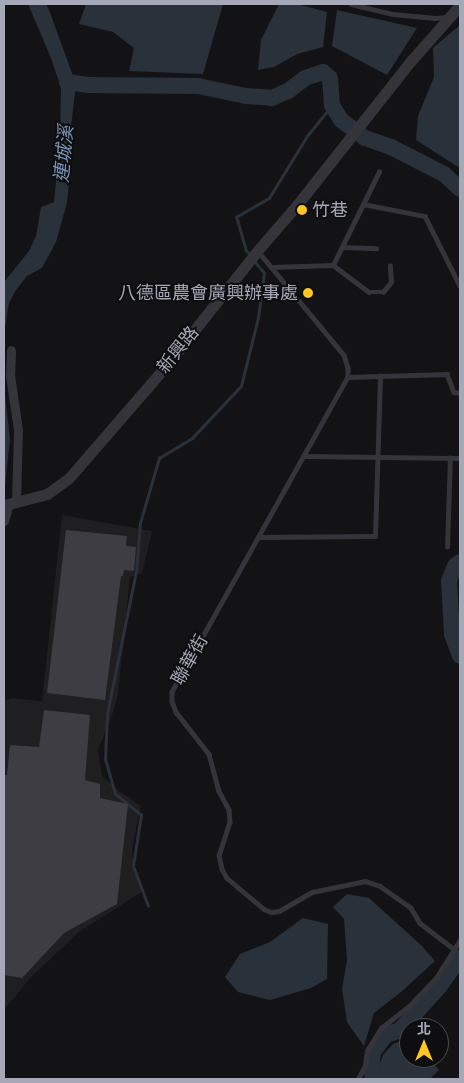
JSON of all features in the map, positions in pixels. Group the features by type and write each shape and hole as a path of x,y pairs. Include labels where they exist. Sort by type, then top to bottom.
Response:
{"street":[{"path":"455,15 460,5"},
{"name":"新興路","path":"8,504 46,494 69,478 165,367 364,120 455,15"},
{"path":"4,521 18,430 10,375 11,350"}],"lane":[{"path":"351,4 393,14 435,18 455,15"},
{"path":"333,264 379,172"},
{"path":"363,204 425,216 460,286"},
{"path":"342,248 376,248"},
{"path":"257,252 344,355 348,368 348,377 447,374 454,392 460,393"},
{"path":"271,267 333,264 368,292 383,292 391,282 390,266"},
{"path":"258,537 375,536 380,376"},
{"name":"聯華街","path":"348,377 172,692 172,701 176,712 209,754 219,791 229,810 230,822 219,855 222,869 227,878 264,909 271,912 279,911 312,892 365,881 380,886 411,908 420,923 454,949"},
{"path":"304,456 460,458"},
{"path":"447,547 450,458"},
{"path":"358,1079 365,1065 367,1051 381,1028 409,1006 436,978 460,940"}],"shaded area":[{"path":"62,515 152,531 142,573 130,577 118,693 114,710 98,750 102,776 119,791 141,806 132,848 134,868 143,891 79,932 31,977 4,1010 4,701 12,698 42,701"}],"water":[{"name":"連城溪","path":"28,4 46,4 76,84 70,135 70,171 67,203 56,242 42,268 27,276 16,290 9,303 4,333 4,282 29,251 36,236 41,207 54,202 60,139 61,88 51,58"},
{"path":"86,4 223,4 203,74 129,71 134,48 113,32 79,24"},
{"path":"279,4 297,4 327,12 323,47 297,54 274,67 258,70 261,40"},
{"path":"337,10 417,28 387,75 332,46"},
{"path":"460,25 460,168 416,140 418,116 434,77 433,48"},
{"path":"4,387 10,439 4,496"},
{"path":"347,894 369,898 422,946 435,961 401,992 374,1013 364,1046 347,1022 342,989 347,960 344,919 333,907"},
{"path":"303,918 328,924 327,979 311,988 270,1000 238,992 225,977 240,954 270,942"},
{"path":"399,1042 399,1068 437,1068 439,1070 430,1079 381,1079 378,1069 383,1055 393,1044"}],"building":[{"path":"66,530 127,536 126,546 136,547 134,571 124,570 123,576 121,576 105,700 47,693"},
{"path":"44,710 90,715 85,780 100,784 100,798 128,804 117,904 64,933 22,978 4,975 4,775 7,775 10,745 39,747"}],"waterway":[{"path":"67,82 88,85 198,86 246,96 272,98 288,91 305,78 323,72 330,78 332,105 341,120 365,138 391,147 444,174 460,189"},
{"path":"250,255 246,251 236,217 269,198 307,136 332,105"},
{"path":"148,906 133,866 141,815 115,794 105,760 107,714 136,572 140,523 159,458 192,438 241,386 258,318 264,273 253,260"},
{"path":"460,562 455,566 449,581 452,634 460,656"},
{"path":"373,1079 371,1069 373,1052 386,1035 400,1030 440,986 460,957"}],"place":[{"name":"竹巷","path":"302,210"},
{"name":"八德區農會廣興辦事處","path":"308,293"}]}
